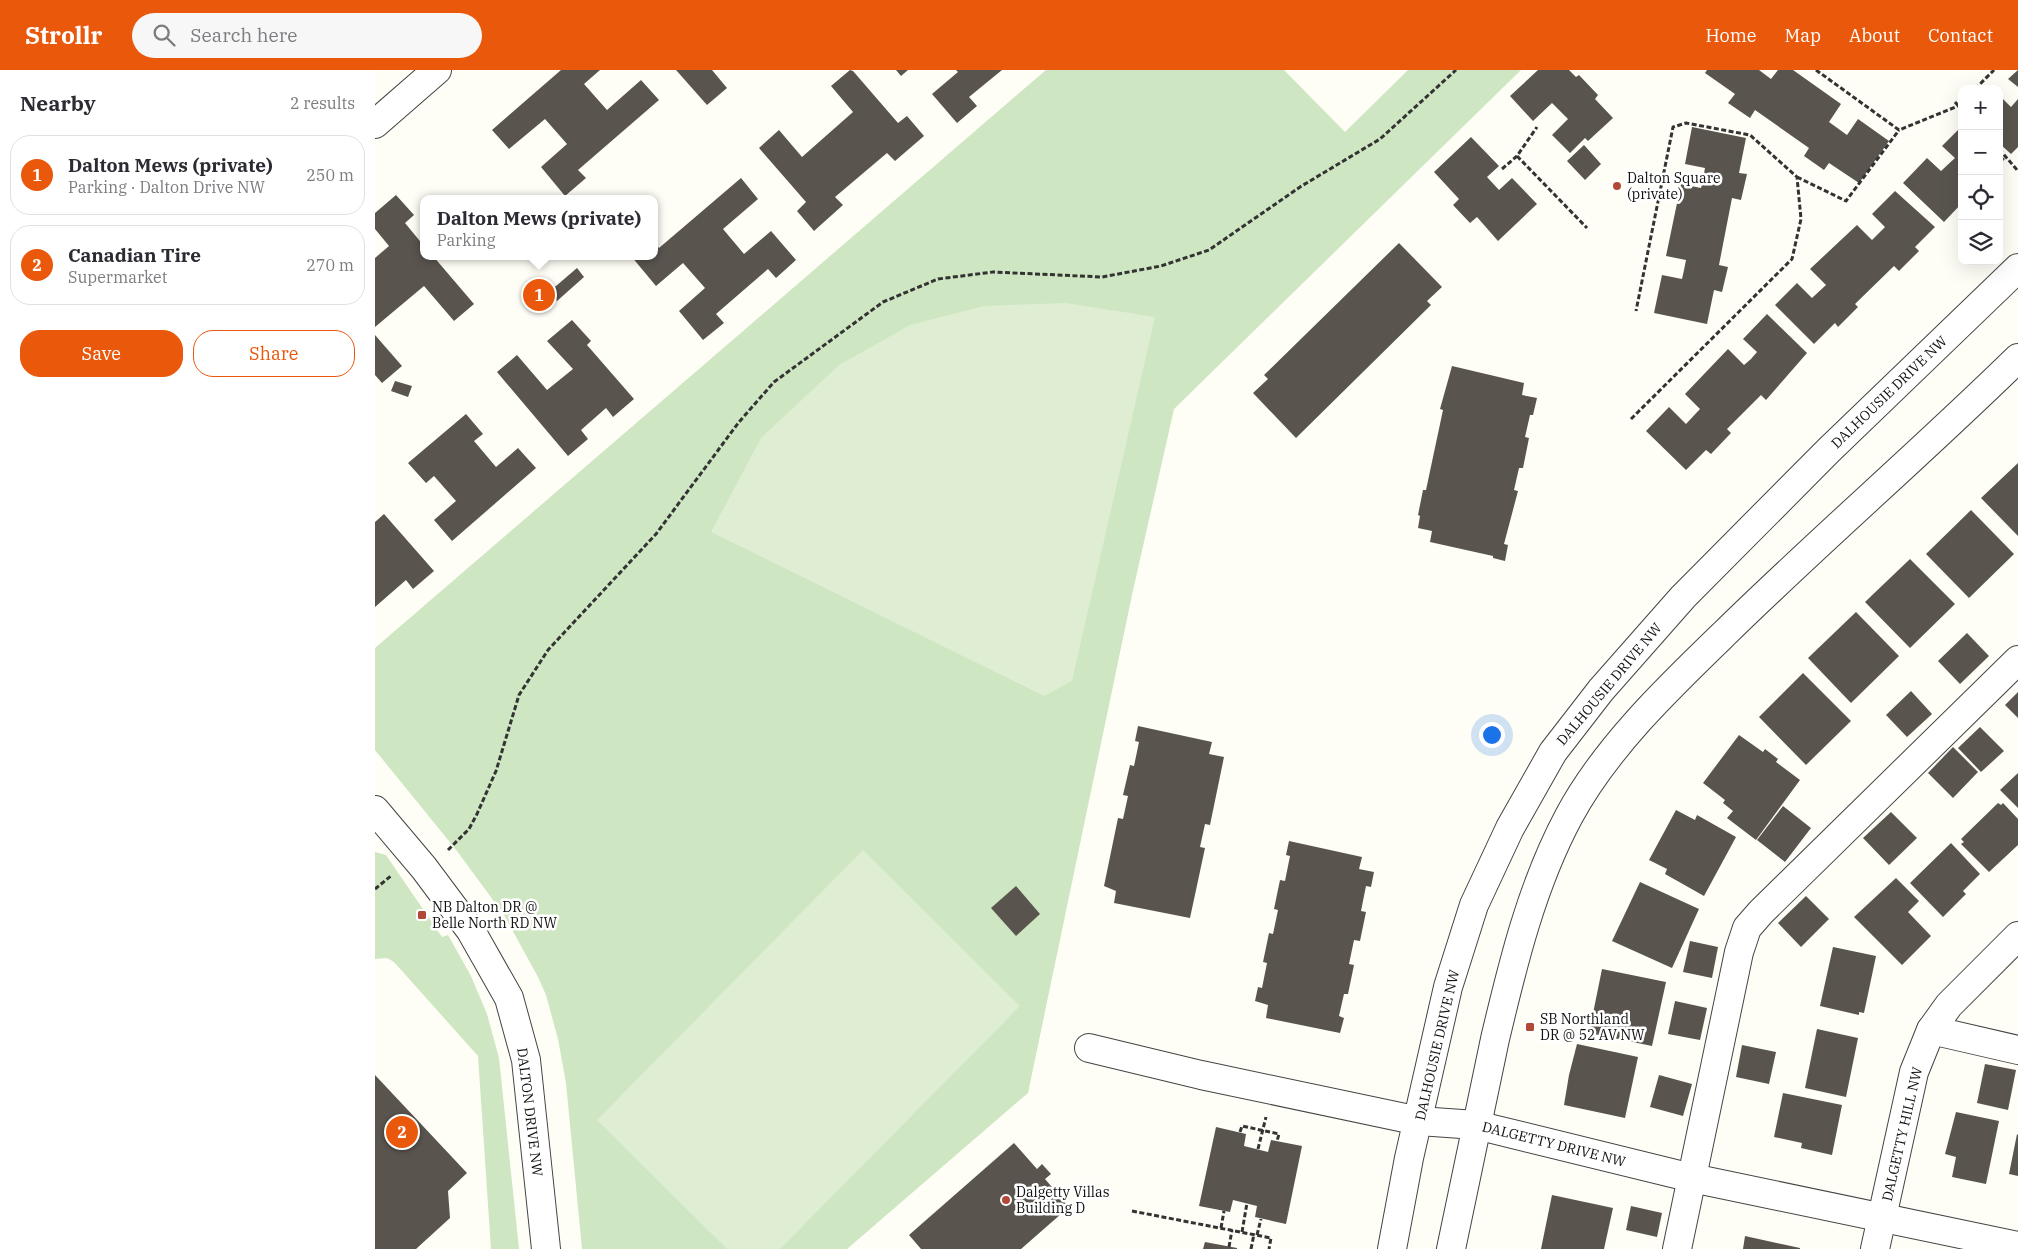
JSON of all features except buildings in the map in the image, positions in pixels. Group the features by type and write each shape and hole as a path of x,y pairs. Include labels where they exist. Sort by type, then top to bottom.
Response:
{"street":[{"path":"375,124 437,70"},
{"name":"DALHOUSIE DRIVE NW","path":"1392,1249 1409,1158 1448,988 1474,905 1511,828 1553,752 1601,690 1683,597 1829,450 2018,268"},
{"path":"1451,1249 1476,1125 1515,952 1536,893 1570,815 1606,761 1668,689 1809,551 2018,358"},
{"path":"1677,1249 1739,952 1747,928 1761,912 2018,660"},
{"name":"DALTON DRIVE NW","path":"375,810 424,868 471,931 509,998 526,1060 546,1249"},
{"name":"DALGETTY HILL NW","path":"1875,1249 1915,1072 1931,1030 1949,1005 2018,936"},
{"path":"1931,1030 2018,1050"},
{"name":"DALGETTY DRIVE NW","path":"1089,1048 1419,1121 1476,1125 1692,1178 2018,1246"}],"path":[{"path":"448,850 469,829 477,814 496,771 519,696 548,650 656,534 739,422 774,382 883,302 938,279 993,272 1102,277 1161,266 1209,250 1300,187 1380,138 1455,70"},
{"path":"1816,70 1899,130"},
{"path":"1979,85 1994,70"},
{"path":"1636,311 1673,127 1686,123 1750,135 1797,177 1846,202 1899,130 1956,104"},
{"path":"1503,169 1517,156 1537,128"},
{"path":"2003,154 2018,171"},
{"path":"1517,156 1587,228"},
{"path":"1631,418 1792,259 1801,219 1797,177"},
{"path":"375,889 394,873"},
{"path":"1258,1150 1266,1116"},
{"path":"1240,1132 1242,1126 1263,1130 1279,1134 1277,1141"},
{"path":"1242,1232 1247,1203"},
{"path":"1132,1211 1271,1238 1269,1249"},
{"path":"1221,1228 1224,1211"},
{"path":"1251,1249 1261,1219"},
{"path":"1229,1246 1233,1230"}],"green space":[{"path":"1046,70 1284,70 1345,132 1408,70 1521,70 1174,409 1132,595 1028,1093 847,1249 582,1249 566,1083 558,1039 546,995 504,915 457,851 375,750 375,648"},
{"path":"1066,303 1155,317 1072,681 1044,696 711,532 761,438 839,365 910,325 984,306"},
{"path":"863,850 1020,1006 780,1249 727,1249 597,1120"},
{"path":"375,852 386,855 442,937 448,935 471,976 487,1014 499,1058 519,1249 491,1249 478,1056 394,962 387,958 375,959"}],"place":[{"name":"Dalton Square (private)","path":"1617,186"},
{"name":"Dalton Mews (private)","path":"539,295"},
{"name":"NB Dalton DR @ Belle North RD NW","path":"422,915"},
{"name":"SB Northland DR @ 52 AV NW","path":"1530,1027"},
{"name":"Canadian Tire","path":"402,1132"},
{"name":"Dalgetty Villas Building D","path":"1006,1200"}]}
